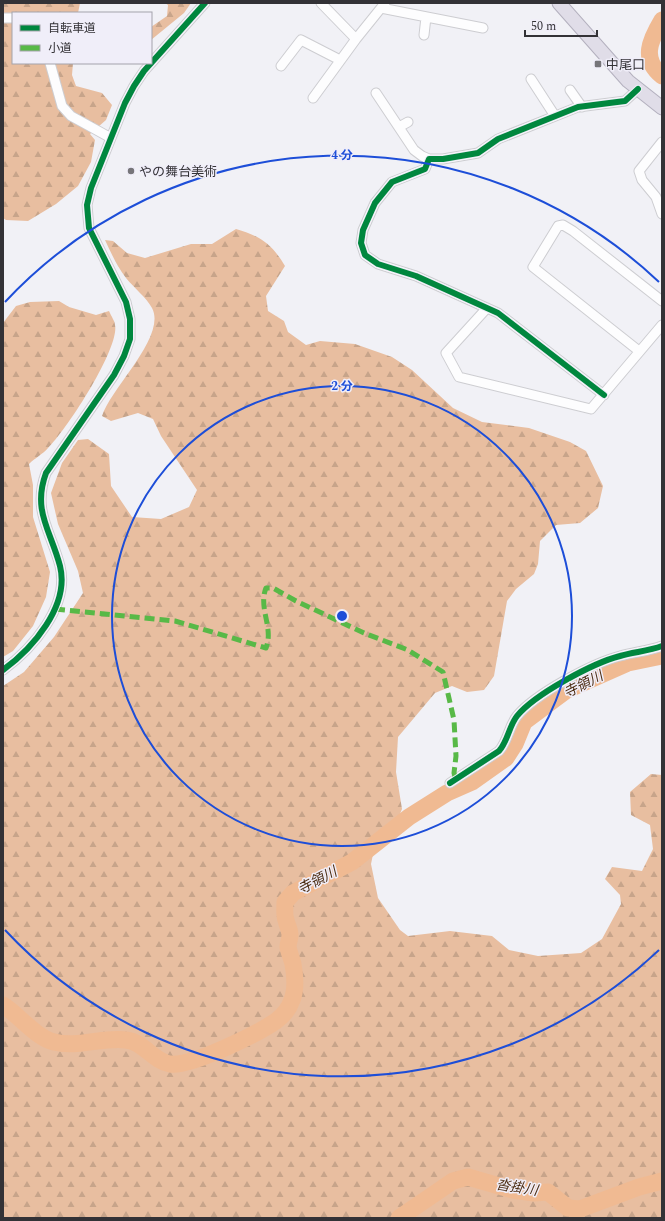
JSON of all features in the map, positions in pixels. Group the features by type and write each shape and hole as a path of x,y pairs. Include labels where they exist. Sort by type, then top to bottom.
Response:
{"highway":[{"path":"559,3 618,70 638,89 662,108"}],"street":[{"path":"152,62 205,3"},
{"path":"321,3 356,39"},
{"path":"313,98 340,60 383,6 426,17 483,28"},
{"path":"424,35 426,17"},
{"path":"281,66 300,40 340,60"},
{"path":"50,64 62,106 71,116 111,138"},
{"path":"3,670 24,653 39,635 55,609 61,590 60,566 43,518 40,500 46,473 114,375 124,356 130,339 130,319 126,302 93,239 89,228 87,205 91,188 125,103 144,71 150,64"},
{"path":"531,79 554,116"},
{"path":"376,93 414,150 429,159 443,159 478,153 498,139 554,116 582,107 625,101 638,89"},
{"path":"570,90 582,107"},
{"path":"399,127 408,122"},
{"path":"662,142 639,171 642,180 656,197 662,214"},
{"path":"429,159 425,169 392,182 375,203 363,230 361,243 365,255 378,264 416,276 498,313 604,395"},
{"path":"639,351 533,267 558,226 563,225 573,231 662,301"},
{"path":"487,308 446,352 459,376 591,409 662,325"},
{"path":"450,783 499,751 505,744 517,716 538,699 584,669 619,656 662,646"}],"green space":[{"path":"3,3 80,3 78,12 12,12 12,64 73,64 72,75 76,86 102,93 112,105 106,120 90,134 95,140 91,162 78,186 56,204 28,221 6,220 3,218"},
{"path":"165,3 191,3 184,13 152,39 152,26 167,16 168,5"},
{"path":"236,229 265,242 280,258 285,266 266,296 268,311 284,321 288,332 306,345 320,341 355,344 392,357 412,370 453,408 482,422 529,428 570,442 586,451 603,486 598,508 580,523 556,525 540,541 538,564 534,574 516,589 507,601 494,676 484,690 467,692 452,686 435,693 398,737 396,772 402,809 397,821 376,840 371,864 378,898 400,930 408,936 450,931 492,936 509,950 538,956 581,953 602,939 621,904 620,895 605,879 612,867 642,871 653,849 650,825 631,815 630,792 651,774 662,775 662,1218 3,1218 3,686 24,672 54,637 83,593 78,571 58,524 51,493 62,463 78,440 88,439 109,454 111,486 132,517 161,519 189,507 197,490 161,436 153,419 138,413 111,421 102,416 107,404 145,347 152,333 155,320 152,308 143,296 129,282 114,259 105,240 113,241 127,253 145,258 191,244 212,244"},
{"path":"59,301 69,307 96,315 109,311 115,323 114,336 101,370 67,425 46,450 29,464 33,485 33,517 50,572 46,597 33,626 13,651 3,657 3,323 16,306 30,302"}],"waterway":[{"path":"662,20 651,42 650,49 651,63 655,70 662,76"},
{"name":"寺領川","path":"3,1005 40,1036 54,1042 72,1044 117,1039 132,1041 158,1059 170,1064 180,1064 208,1055 254,1034 281,1017 286,1012 293,996 295,987 293,962 288,947 290,933 285,918 285,902 293,893 352,862 409,817 447,793 472,782 506,758 515,744 524,722 567,690 628,663 662,656"},
{"name":"沓掛川","path":"399,1218 453,1181 468,1177 513,1190 534,1193 548,1192 568,1208 580,1209 639,1187 662,1181"}],"marked path":[{"path":"55,609 175,621 266,648 268,633 264,596 266,588 273,588 296,601 364,633 408,650 443,672 454,720 456,756 454,773 456,780"}],"cycle path":[{"path":"152,62 205,3"},
{"path":"3,670 26,651 46,625 54,611 59,596 62,581 60,566 44,521 42,510 42,486 46,473 114,375 124,356 130,339 130,319 126,302 89,228 87,205 91,188 125,103 134,86 150,64"},
{"path":"604,395 498,313 416,276 378,264 365,255 361,243 363,230 375,203 392,182 425,169 429,159 443,159 478,153 498,139 578,107 625,101 638,89"},
{"path":"450,783 499,751 517,716 525,707 550,689 595,665 625,655 662,646"}],"place":[{"name":"中尾口","path":"598,64"},
{"name":"やの舞台美術","path":"131,171"}]}
